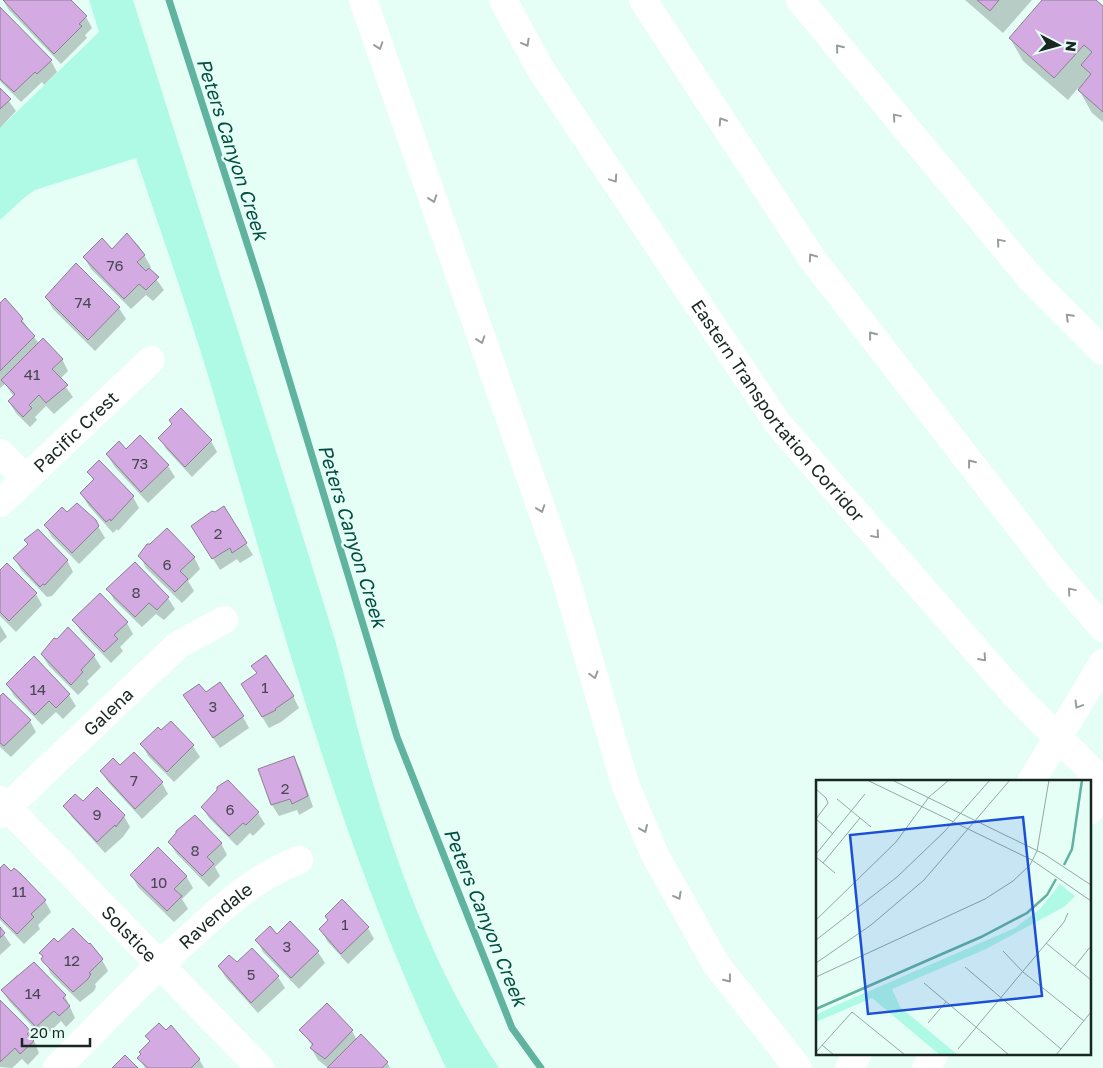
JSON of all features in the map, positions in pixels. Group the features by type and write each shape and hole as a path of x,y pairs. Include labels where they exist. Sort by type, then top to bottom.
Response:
{"main road":[{"path":"363,0 564,573 625,784 655,855 716,964 798,1068"},
{"name":"Eastern Transportation Corridor","path":"503,0 541,70 779,425 1018,698 1103,782"},
{"path":"643,0 813,260 1058,576 1103,628"},
{"path":"800,0 1031,279 1103,351"},
{"name":"Pacific Crest","path":"0,503 151,360"},
{"path":"0,453 25,478"},
{"name":"Galena","path":"2,807 178,645 224,620"},
{"path":"1032,780 1103,663"},
{"path":"1090,809 1103,789"},
{"name":"Solstice","path":"2,807 160,964 260,1068"},
{"name":"Ravendale","path":"56,1068 160,964 239,892 273,870 299,860"},
{"path":"849,1068 857,1056"},
{"path":"926,1068 933,1056"}],"green space":[{"path":"89,0 133,0 335,640 361,742 390,837 420,917 455,995 499,1068 446,1068 409,987 375,904 344,820 316,735 204,363 136,158 35,190 0,220 0,128 99,32"}],"building":[{"path":"3,0 71,0 87,16 79,24 82,26 54,54"},
{"path":"977,0 999,0 990,11"},
{"path":"1042,0 1096,0 1103,6 1103,112 1078,90 1091,74 1081,65 1092,52 1084,45 1054,78 1009,38"},
{"path":"0,7 52,60 37,74 35,72 14,92 0,79"},
{"path":"0,88 11,99 0,109"},
{"path":"127,233 145,255 137,262 146,271 149,268 159,277 146,290 139,284 124,299 83,257 102,238 112,249"},
{"path":"76,263 120,307 88,340 45,297"},
{"path":"5,298 23,319 21,321 35,336 0,371 0,303"},
{"path":"43,338 63,359 52,369 68,385 46,403 39,395 29,405 32,408 23,417 8,401 15,394 1,380"},
{"path":"181,408 212,440 185,467 158,438 172,424 169,420"},
{"path":"140,435 169,465 141,492 106,454 119,441 126,449"},
{"path":"99,460 134,496 111,521 110,519 106,522 80,493 94,479 87,472"},
{"path":"77,503 96,520 99,526 72,553 44,525 62,507 67,512"},
{"path":"224,506 247,543 232,553 230,548 212,559 191,526 212,511 215,512"},
{"path":"167,528 195,557 180,571 188,579 175,592 138,556 147,544 150,544"},
{"path":"38,529 68,560 45,585 43,584 40,587 13,558 28,544 24,540"},
{"path":"135,562 169,597 157,610 149,603 135,617 106,589"},
{"path":"7,563 37,593 9,621 0,612 0,570"},
{"path":"100,593 128,622 114,635 118,639 104,652 72,620"},
{"path":"68,627 95,655 81,670 83,672 71,685 41,654 54,638 57,639"},
{"path":"266,655 294,696 276,710 262,717 241,684 257,673 251,666"},
{"path":"34,656 70,694 56,708 49,701 35,715 6,684"},
{"path":"220,682 244,716 213,738 183,695 199,684 206,692"},
{"path":"3,693 31,720 4,746 0,743 0,696"},
{"path":"171,721 194,745 167,772 140,744 158,727 161,730"},
{"path":"134,752 163,782 135,809 100,771 113,758 120,765"},
{"path":"294,756 308,796 292,804 290,799 271,805 258,769"},
{"path":"228,780 259,812 246,825 243,823 229,836 201,807 217,790 217,787"},
{"path":"97,787 125,815 116,827 115,825 97,842 63,806 75,794 83,801"},
{"path":"195,815 222,843 207,857 214,864 202,876 168,842 176,831"},
{"path":"158,847 187,876 174,889 182,896 167,911 130,875"},
{"path":"4,864 11,871 14,868 20,873 46,900 31,914 34,917 17,934 0,917 0,868"},
{"path":"342,899 369,927 341,954 319,929 328,920 325,916"},
{"path":"290,921 319,951 291,978 255,940 270,926 277,934"},
{"path":"0,927 5,933 0,938"},
{"path":"73,928 90,943 103,959 89,973 91,974 88,979 73,992 43,962 41,959 43,956 39,953 54,938 58,942"},
{"path":"252,948 279,976 251,1003 218,966 229,955 237,962"},
{"path":"34,962 66,995 63,998 70,1006 59,1016 54,1011 36,1027 1,990"},
{"path":"0,1000 26,1026 30,1031 27,1034 34,1041 20,1054 15,1048 0,1062"},
{"path":"327,1003 353,1030 325,1059 310,1048 313,1044 299,1030"},
{"path":"159,1023 166,1030 171,1025 200,1059 191,1068 148,1068 137,1058 141,1054 139,1052 150,1041 145,1036"},
{"path":"361,1034 388,1062 382,1068 327,1068"},
{"path":"125,1055 138,1068 112,1068"}],"waterway":[{"name":"Peters Canyon Creek","path":"169,0 262,290 397,737 512,1028 541,1068"}]}
